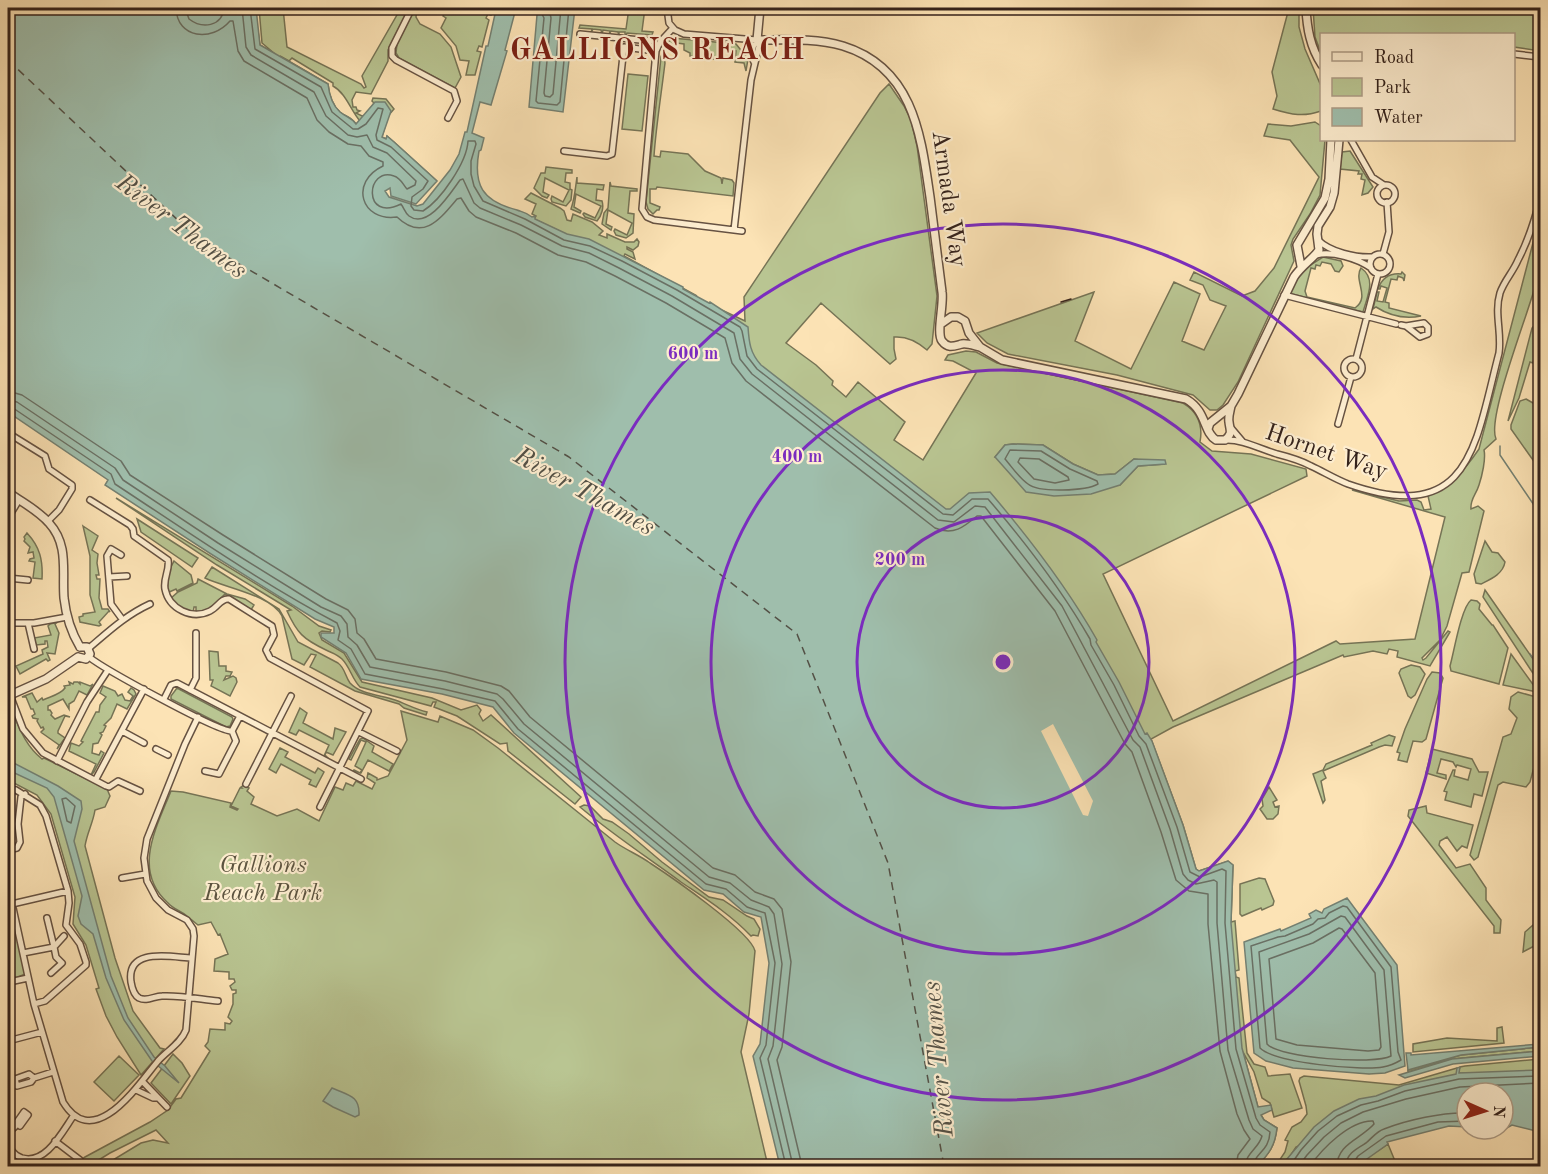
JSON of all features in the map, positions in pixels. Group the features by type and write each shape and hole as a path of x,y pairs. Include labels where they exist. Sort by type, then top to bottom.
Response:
{"street":[{"path":"412,8 392,48 392,56 453,91 457,101 448,118"},
{"path":"667,8 667,18 673,28 684,34 757,40"},
{"path":"734,230 754,62 758,52 760,8"},
{"path":"1306,8 1309,35 1313,50 1320,61"},
{"path":"673,28 660,42 656,51 642,209 647,217 654,220 742,231"},
{"path":"580,33 650,41"},
{"name":"Armada Way","path":"757,40 818,41 843,46 876,64 898,86 917,122 923,148 943,297 939,335 944,343 954,347 964,344 980,347"},
{"path":"564,151 607,156 612,154 624,48 656,51"},
{"path":"1515,54 1540,57"},
{"path":"1301,266 1298,245 1300,239 1318,212 1327,191 1331,141"},
{"path":"1208,429 1210,423 1231,406 1284,295 1301,266 1319,250 1318,226 1330,207 1334,193 1339,141"},
{"path":"1353,141 1372,177 1390,186 1395,193 1392,200 1387,202 1380,200 1377,195 1379,188 1384,185"},
{"name":"Hornet Way","path":"1225,440 1243,442 1301,461 1347,483 1397,496 1409,497 1429,492 1450,481 1468,460 1476,441 1499,353 1497,311 1499,295 1520,257 1540,199"},
{"path":"1383,254 1389,232 1387,202"},
{"path":"1300,239 1310,235 1330,248 1362,256 1373,257 1383,254"},
{"path":"1299,252 1302,255 1313,256 1328,254 1360,262 1378,274 1384,274 1390,267 1390,260 1383,254"},
{"path":"1371,268 1370,262 1373,257"},
{"path":"1356,359 1378,274"},
{"path":"1284,295 1401,325"},
{"name":"Armada Way","path":"943,297 951,317 958,317 965,321 969,333 980,347 995,357 1181,397 1192,403 1202,414 1224,418 1230,426"},
{"path":"941,324 951,317"},
{"path":"964,344 969,333"},
{"path":"1356,359 1362,365 1362,371 1356,377 1351,377 1346,374 1344,366 1348,360 1356,359"},
{"path":"1338,424 1351,377"},
{"path":"1202,414 1214,439 1225,440 1231,434 1231,406"},
{"name":"Hornet Way","path":"1230,426 1243,442"},
{"path":"8,433 45,456 49,469 72,485 72,489 59,510 48,521"},
{"path":"8,492 48,521 56,531 64,553 64,593 67,617 80,647"},
{"path":"8,518 19,500"},
{"path":"90,500 130,525 134,529 134,536 168,560 169,567 164,580 165,589 171,602 177,608 196,615 209,612 227,598 272,626 274,635 266,650 270,658 368,711 320,807"},
{"path":"121,555 111,549 107,556 111,604 122,619"},
{"path":"17,579 18,570"},
{"path":"109,577 127,576"},
{"path":"8,578 28,580"},
{"path":"89,648 122,619 150,604"},
{"path":"8,623 28,623 67,617"},
{"path":"28,623 34,650"},
{"path":"190,690 196,678 196,633"},
{"path":"80,647 89,648"},
{"path":"78,657 77,650 80,647"},
{"path":"89,648 89,657"},
{"path":"78,657 83,659 89,657"},
{"path":"78,657 46,680 9,695 28,736 43,753 106,786 109,787 118,781 140,791"},
{"path":"89,657 108,670 225,731 232,731"},
{"path":"57,762 88,700 108,670"},
{"path":"164,699 174,684 190,690 361,779"},
{"path":"96,779 144,689"},
{"path":"246,784 291,696"},
{"path":"205,771 219,774 236,741 232,731 240,716"},
{"path":"8,885 34,1004 63,1102 74,1115 87,1120 99,1119 116,1109 136,1090 184,1035 194,936 187,920 168,910 156,898 145,874 144,858 147,839 173,757 198,717"},
{"path":"122,731 144,743"},
{"path":"359,732 397,751"},
{"path":"156,749 173,757"},
{"path":"16,790 40,805 46,816 68,891 66,925 80,944 86,965 45,1001 34,1004"},
{"path":"8,850 17,848 20,842 18,824 20,801 25,794"},
{"path":"122,878 145,874"},
{"path":"12,904 68,891"},
{"path":"47,918 56,957 62,963 51,974"},
{"path":"23,954 54,946 64,936"},
{"path":"192,958 158,955 138,959 132,966 133,992 140,998 148,999 159,996 218,1001"},
{"path":"8,973 11,981 28,978"},
{"path":"8,1041 42,1032"},
{"path":"34,1078 53,1072"},
{"path":"143,1082 167,1107"},
{"path":"136,1090 157,1098"},
{"path":"8,1140 10,1148 17,1156 31,1160 42,1156 56,1141 74,1115"},
{"path":"8,1133 18,1124"},
{"path":"56,1141 80,1160"}],"green space":[{"path":"259,8 283,8 287,47 361,84 364,88 366,87 362,76 401,8 409,8 388,50 388,61 371,94 356,92 352,100 353,107 360,111 356,113 362,116 366,115 374,103 373,98 386,99 394,109 388,116 382,137 386,139 387,136 437,181 224,57 258,31 260,45 275,54 262,43","holes":["280,56 289,61 292,58 333,83 360,121 356,124 337,109 331,99 328,84"]},
{"path":"417,8 416,17 420,24 440,34 451,47 461,77 455,88 399,58 396,53 397,44"},
{"path":"452,8 493,8 491,15 488,14 486,18 489,20 482,47 479,46 477,51 481,52 475,75 466,75 469,61 460,60 456,46 441,28 446,18 443,16 445,11 449,12"},
{"path":"629,8 645,8 642,31 653,32 652,35 627,33 625,37 625,32 619,32 619,36 618,32 611,31 609,35 610,31 603,30 602,34 601,30 593,29 591,33 592,29 579,28 580,25 626,29"},
{"path":"1289,8 1299,8 1299,27 1305,49 1320,84 1320,111 1298,114 1273,109 1277,96 1272,72"},
{"path":"1313,8 1540,8 1540,51 1515,47 1515,33 1320,33 1320,50 1315,37"},
{"path":"672,38 736,44 748,59 746,71 744,63 735,62 736,51 721,49 719,60 690,56 690,53 684,50 684,44 677,43 676,48 667,48 663,53 665,63 654,156 660,157 661,151 688,154 705,171 721,178 722,184 723,178 732,180 734,183 733,196 657,187 650,189 650,203 660,207 653,214 646,202 661,57 665,46"},
{"path":"628,74 648,76 642,131 622,129"},
{"path":"889,84 911,120 917,146 937,296 932,344 927,350 912,340 894,337 896,359 890,364 821,303 786,343 816,365 833,381 832,385 846,397 858,382 905,422 894,440 923,460 976,373 953,361 945,360 948,355 966,351 976,352 997,363 1183,403 1196,415 1201,430 1200,442 1212,451 1251,454 1306,469 1307,476 1103,574 1173,721 1336,641 1340,644 1415,639 1445,517 1352,490 1399,501 1417,500 1421,502 1424,510 1431,509 1428,496 1462,471 1479,449 1534,239 1538,276 1503,385 1495,427 1496,439 1484,450 1481,477 1471,502 1471,509 1478,506 1484,511 1469,572 1462,573 1447,626 1440,640 1422,658 1423,660 1426,658 1448,631 1450,632 1430,666 1397,657 1398,651 1389,649 1387,654 1373,651 1344,657 1343,655 1173,727 1151,739 1183,825 1196,869 1199,871 1228,861 1233,865 1231,922 1235,921 1239,970 1235,971 1236,977 1239,978 1247,1053 1254,1064 1265,1067 1268,1076 1290,1074 1302,1108 1274,1117 1270,1103 1262,1098 1254,1072 1243,1052 1259,1111 1264,1120 1277,1128 1271,1149 1257,1166 724,311 745,321 744,297 880,93","holes":["1005,445 1043,445 1073,464 1098,475 1115,474 1134,459 1165,464 1138,466 1120,485 995,457"]},
{"path":"1315,122 1320,125 1320,141 1325,141 1320,195 1293,239 1291,245 1294,261 1238,382 1223,405 1217,410 1210,410 1193,395 1117,375 1008,354 987,343 977,333 1094,292 1075,341 1131,369 1174,282 1200,294 1182,341 1204,350 1226,306 1210,300 1203,285 1190,280 1194,272 1242,296 1255,291 1274,268 1319,177 1290,140 1264,136 1268,124 1291,126"},
{"path":"1350,151 1373,187 1368,193 1362,195 1365,180 1361,179 1362,174 1358,174 1359,171 1340,169 1342,152"},
{"path":"546,167 572,170 572,173 566,173 565,182 570,183 572,190 571,200 566,206 552,202 551,199 552,196 563,202 569,190 545,178 543,192 549,195 547,198 534,188 541,173 545,173"},
{"path":"577,177 577,183 604,185 603,190 597,189 596,200 602,201 603,206 597,221 583,214 595,218 601,206 576,194 574,207 581,211 580,213 571,209"},
{"path":"610,182 611,186 637,189 637,191 630,191 628,213 634,214 633,233 626,238 616,235 614,231 615,229 627,235 632,223 608,210 606,224 612,227 611,230 602,224 604,213 608,208"},
{"path":"531,193 564,211 567,220 571,221 573,214 592,222 603,231 599,235 607,238 607,234 625,242 634,242 637,239 638,246 633,250 627,247 633,252 635,259 625,254 624,256 697,296 534,219 536,216 532,214 536,204 525,199"},
{"path":"1323,257 1341,261 1343,266 1339,272 1335,271 1331,264 1322,262 1320,266 1316,265 1315,269 1311,268 1305,291 1307,297 1355,308 1362,299 1359,278 1361,268 1369,277 1370,283 1363,312 1292,294 1290,290 1304,269"},
{"path":"1402,272 1405,275 1404,281 1398,276 1397,280 1391,279 1385,302 1389,303 1389,308 1421,316 1404,317 1392,315 1376,307 1373,309 1377,292 1379,292 1377,301 1383,302 1387,288 1381,286 1378,289 1384,279"},
{"path":"1540,319 1540,338 1533,363 1530,362 1519,398 1508,421 1532,328"},
{"path":"1526,399 1540,407 1540,470 1511,429 1520,401"},
{"path":"116,498 292,606 319,626 331,630 319,633 322,640 344,653 362,682 432,698 461,710 477,705 481,710 479,714 483,721 491,715 581,797 575,804 508,751 507,743 500,744 457,716 434,707 436,702 433,702 431,706 360,687 340,657 302,635 287,611 291,610 217,565"},
{"path":"137,519 198,558 192,567 141,532"},
{"path":"83,526 98,536 92,550 98,554 99,575 96,575 97,579 100,579 99,598 102,609 108,609 110,612 99,622 101,625 99,626 80,622 79,617 95,612 90,595 90,556"},
{"path":"27,533 40,554 42,579 33,578 35,562 29,561 34,558 33,552 28,553 30,547 24,541"},
{"path":"1485,541 1492,552 1498,553 1505,562 1499,573 1481,584 1476,583 1474,574"},
{"path":"174,561 191,575 193,583 167,593 169,571"},
{"path":"212,567 279,609 298,642 338,663 355,687 427,712 426,715 355,691 310,667 316,655 311,654 304,665 292,659 282,616 276,609 258,597 205,578"},
{"path":"198,579 254,605 251,610 225,594 209,610 196,613 196,607 194,607 193,613 182,609 170,599 178,592 197,583"},
{"path":"1485,590 1540,669 1540,684 1483,597"},
{"path":"1471,600 1480,604 1479,609 1508,648 1499,684 1451,671 1450,666 1461,621"},
{"path":"58,622 55,624 59,633 55,654 47,653 50,660 46,659 20,674 16,666 43,654 42,650 48,647 47,641 45,644 36,645 34,638 51,635 48,626"},
{"path":"209,651 218,652 219,666 226,666 226,671 232,672 224,680 233,676 236,678 237,682 230,696 211,686 213,680 210,680"},
{"path":"1511,654 1537,690 1537,692 1503,685"},
{"path":"1411,665 1420,667 1425,674 1415,695 1411,698 1408,696 1399,673 1401,669"},
{"path":"1432,672 1440,673 1443,678 1426,739 1422,742 1413,741 1407,762 1398,760 1400,753 1397,752 1405,729"},
{"path":"69,682 80,684 80,682 90,686 93,684 87,695 79,691 74,701 69,704 69,709 63,699 48,706 48,710 55,719 64,715 70,717 65,716 58,731 65,738 57,749 59,745 41,732 43,727 41,728 38,719 33,718 35,714 26,697 22,697 32,693 37,702 61,692 64,686 70,685"},
{"path":"103,686 115,691 118,696 122,694 125,700 130,701 133,696 128,692 131,688 136,694 127,709 117,704 111,718 104,725 106,726 103,732 100,733 102,735 98,743 93,744 92,753 99,755 101,751 104,753 91,775 96,764 69,751 71,743 79,746 83,742 81,741 96,712 99,712 100,705 106,697 100,693"},
{"path":"177,688 232,717 230,726 226,727 171,699"},
{"path":"1518,692 1540,698 1540,749 1530,782 1526,787 1503,782 1498,785 1478,857 1474,860 1470,855 1503,737 1511,734 1517,718 1509,709 1511,697"},
{"path":"8,702 22,733 35,753 42,759 107,789 110,796 105,807 95,810 85,846 115,958 133,1011 160,1048 164,1049 141,1075 106,1016 96,989 99,988 86,945 73,924 75,897 51,814 37,795 14,783 8,783"},
{"path":"300,708 307,713 303,723 333,739 335,728 346,732 333,755 326,752 325,755 329,759 324,756 329,745 299,730 296,735 289,732"},
{"name":"Gallions Reach Park","path":"401,711 438,722 440,716 473,730 615,842 646,860 725,918 750,942 755,951 749,1014 741,1052 768,1166 103,1166 141,1143 153,1140 168,1143 156,1130 89,1166 73,1166 168,1110 176,1099 181,1098 210,1051 205,1046 210,1029 225,1030 225,1023 230,1024 232,1021 228,1017 233,1004 233,994 236,993 236,990 232,990 230,986 235,982 234,979 229,979 229,972 214,971 215,959 228,954 220,934 218,935 211,922 198,925 170,905 157,891 151,877 150,849 171,791 231,803 230,807 237,810 231,806 240,788 244,785 249,788 247,791 254,797 251,804 277,816 297,809 319,821 335,787 343,790 346,783 353,786 356,781 372,789 375,783 367,778 368,773 377,780 388,776 407,740"},
{"path":"1389,735 1395,737 1392,746 1379,747 1323,771 1326,778 1321,781 1325,800 1323,803 1313,774 1323,770 1326,764 1372,745 1371,743"},
{"path":"363,738 374,746 372,752 393,764 389,771 368,760 361,773 362,770 355,766 366,742 361,740 351,760 349,759 360,739"},
{"path":"280,748 288,752 285,757 315,773 318,768 324,772 316,787 309,784 311,780 281,764 276,773 269,769"},
{"path":"1432,749 1472,759 1479,772 1488,772 1482,796 1474,794 1471,807 1445,800 1447,792 1444,791 1453,770 1455,770 1454,776 1468,780 1471,769 1457,765 1456,767 1453,762 1441,759 1437,773 1446,775 1446,779 1426,773"},
{"path":"1269,787 1277,800 1273,802 1275,807 1279,806 1278,814 1273,819 1267,819 1260,809 1263,806 1262,799"},
{"path":"590,806 603,819 612,822 629,834 709,897 723,900 754,919 760,929 758,936 751,936 718,907 604,827 580,807"},
{"path":"1426,806 1427,813 1473,825 1467,848 1462,846 1457,851 1447,837 1440,841 1439,845 1456,868 1470,864 1486,888 1486,900 1501,920 1500,933 1494,933 1494,926 1408,816 1409,810"},
{"path":"1259,878 1265,879 1274,901 1273,905 1242,916 1240,914 1240,884"},
{"path":"8,892 25,974 16,978 11,975 8,960"},
{"path":"1540,919 1540,943 1523,952 1525,932"},
{"path":"1502,1027 1504,1043 1413,1052 1413,1044 1447,1038 1497,1041 1497,1028"},
{"path":"1540,1047 1540,1051 1452,1059 1408,1072 1408,1070 1461,1055"},
{"path":"173,1054 190,1076 171,1104 151,1083"},
{"path":"119,1056 139,1075 114,1101 94,1082"},
{"path":"1540,1059 1540,1079 1458,1073 1460,1067 1465,1066"},
{"path":"1457,1068 1458,1075 1296,1147 1285,1164 1277,1164 1285,1152 1288,1141 1285,1140 1292,1127 1301,1122 1307,1114 1300,1078 1304,1076 1399,1085"},
{"path":"1388,1144 1397,1166 1339,1166 1379,1150"}],"water":[{"name":"River Thames","path":"8,8 194,8 203,13 215,8 256,8 260,45 328,84 335,106 356,124 375,102 385,102 391,111 382,137 386,139 387,136 437,181 416,204 391,196 390,188 385,191 389,197 417,206 423,204 450,170 459,154 465,132 467,132 486,46 488,46 498,8 519,8 515,12 505,50 507,51 491,105 480,102 472,133 484,138 479,151 477,173 479,182 488,196 495,202 532,217 535,216 535,219 567,234 589,239 683,287 748,327 754,356 761,365 946,509 950,509 969,493 990,492 1061,582 1097,640 1096,642 1145,734 1147,733 1152,741 1183,825 1196,869 1199,871 1228,861 1233,865 1231,923 1242,1048 1258,1107 1271,1105 1272,1110 1261,1115 1264,1120 1277,1128 1273,1145 1261,1162 1257,1166 780,1166 753,1056 760,1044 769,963 761,917 744,912 723,894 704,890 514,733 493,707 442,694 361,679 346,653 321,637 321,633 334,633 334,627 315,619 105,485 108,480 8,412"},
{"path":"519,8 575,8 563,112 529,107 537,15 532,10"},
{"path":"1005,445 1043,445 1073,464 1098,475 1115,474 1134,459 1165,460 1166,464 1138,466 1120,485 1091,494 1054,496 1026,492 995,457"},
{"path":"8,760 58,786 81,801 82,809 74,841 111,976 128,1018 154,1057 179,1083 152,1061 124,1020 106,978 93,934 81,924 78,916 82,896 54,797 47,788 8,770"},
{"path":"1347,898 1397,965 1405,1066 1385,1073 1369,1074 1293,1068 1266,1061 1254,1053 1244,942 1280,929 1281,931 1311,918 1309,914 1316,910 1322,913 1324,909"},
{"path":"1540,1044 1540,1047 1461,1055 1408,1070 1406,1053 1411,1053 1411,1055"},
{"path":"1540,1051 1540,1056 1453,1064 1405,1078 1399,1075 1452,1059"},
{"path":"1460,1067 1459,1073 1540,1070 1540,1132 1515,1126 1515,1081 1455,1081 1455,1126 1387,1142 1388,1144 1357,1166 1281,1166 1314,1127 1334,1111 1359,1099 1376,1096 1404,1085 1456,1074 1457,1068"},
{"path":"332,1088 355,1100 359,1108 359,1115 355,1117 323,1101"}],"pier":[{"path":"1053,724 1093,801 1088,816 1083,815 1041,731"}],"waterway":[{"path":"1500,446 1500,455 1540,514"},
{"path":"1530,654 1540,668"}],"ferry route":[{"path":"8,60 200,241 569,457 797,634 888,863 944,1166"}],"tram line":[{"path":"1061,302 1071,299"}],"district":[{"name":"GALLIONS REACH","path":"658,51"}]}
